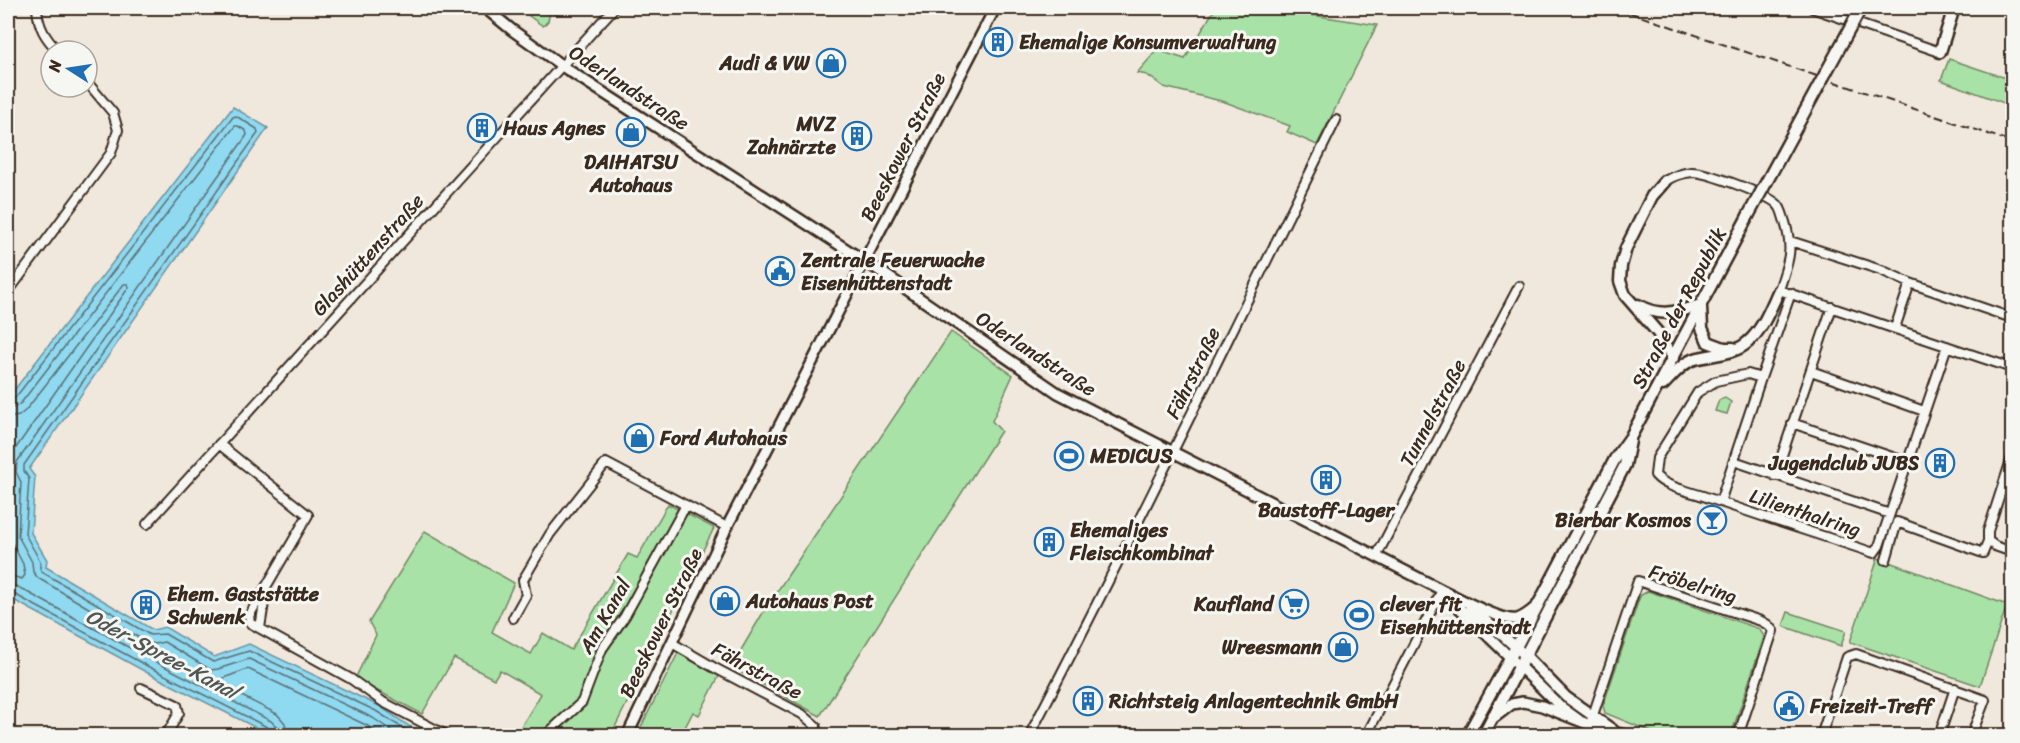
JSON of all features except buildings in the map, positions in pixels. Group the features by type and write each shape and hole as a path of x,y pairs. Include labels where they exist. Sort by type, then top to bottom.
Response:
{"main road":[{"name":"Straße der Republik","path":"1467,735 1514,652 1615,459 1630,438 1654,394 1861,8"},
{"path":"1940,52 1954,8"},
{"path":"1665,181 1652,196 1626,248 1620,281 1625,295 1658,333 1672,358"},
{"path":"1654,394 1693,359 1716,355 1748,343 1756,333 1779,290"},
{"path":"1633,303 1650,312 1663,313 1678,312 1701,305 1702,328 1708,342 1724,348 1739,348"},
{"name":"Straße der Republik","path":"1483,735 1625,465 1630,438"}],"street":[{"path":"37,8 38,19 46,39"},
{"name":"Oderlandstraße","path":"484,8 561,66 864,261 1058,393 1462,599 1507,619 1524,616 1537,606"},
{"name":"Glashüttenstraße","path":"147,524 614,8"},
{"name":"Beeskower Straße","path":"627,735 727,527 995,8"},
{"path":"1812,8 1940,52"},
{"path":"8,292 111,153 118,130 113,113 99,96"},
{"name":"Fährstraße","path":"1029,735 1173,452 1336,120"},
{"path":"1665,181 1680,174 1702,173 1767,197 1779,205 1790,242 1791,256 1779,290 2013,368"},
{"path":"1790,242 1881,270 1910,283 2013,318"},
{"path":"1895,328 1910,283"},
{"name":"Tunnelstraße","path":"1377,555 1519,286"},
{"name":"Lilienthalring","path":"1720,502 1791,293"},
{"name":"Lilienthalring","path":"1775,476 1832,308"},
{"name":"Lilienthalring","path":"1761,378 1748,374 1716,381 1698,392 1657,458 1655,475 1660,481 1874,553 1879,546 1947,346"},
{"path":"1810,371 1924,411"},
{"path":"1792,423 1907,462"},
{"path":"219,444 308,514 249,616 250,623 351,679 383,702 448,735"},
{"path":"1889,517 1897,522 1983,553 2013,457"},
{"name":"Lilienthalring","path":"1734,461 1889,517"},
{"path":"513,618 526,595 523,580 550,534 606,463 727,527"},
{"name":"Am Kanal","path":"546,735 582,702 602,649 625,616 686,505"},
{"path":"1886,560 1897,522"},
{"path":"1988,541 2013,552"},
{"name":"Fröbelring","path":"1592,720 1638,581 1761,621 1773,631 1738,735"},
{"path":"260,628 267,586"},
{"path":"1366,735 1442,590"},
{"name":"Oderlandstraße","path":"1442,590 1514,652"},
{"name":"Oderlandstraße","path":"1462,599 1514,652"},
{"name":"Fährstraße","path":"672,643 802,714 816,726 813,735"},
{"path":"1514,652 1526,656 1592,720 1627,735"},
{"path":"1514,652 1520,667 1561,707 1579,720"},
{"path":"1821,735 1847,657 1856,654 1984,700 1971,735"},
{"path":"141,688 177,705 178,712 168,732 169,735"},
{"path":"1939,735 1955,688"},
{"path":"1491,720 1512,704 1523,702 1542,706 1579,720 1592,720"},
{"path":"1586,735 1592,720"}],"green space":[{"path":"538,8 562,8 557,15 550,13 548,21 543,26 529,16"},
{"path":"1215,8 1287,8 1287,11 1377,25 1317,145 1287,132 1290,126 1225,102 1164,87 1147,75 1137,73 1157,50 1185,59"},
{"path":"1949,59 2012,80 2012,106 1941,80"},
{"path":"924,153 927,154 881,242 879,240"},
{"path":"951,332 1013,375 992,421 1001,431 820,716 731,667 764,611"},
{"path":"1725,398 1731,402 1727,414 1715,411 1719,400"},
{"path":"668,504 714,528 611,735 516,735 541,694 500,670 494,679 454,658 422,714 355,679 376,635 369,622 425,531 514,583 492,632 531,654 543,633 571,650 628,554 637,558"},
{"path":"1878,558 2007,605 1980,686 1850,642"},
{"path":"1648,591 1760,629 1764,637 1731,735 1659,735 1605,713 1603,706 1639,599"},
{"path":"1788,612 1846,631 1841,646 1783,626"},
{"path":"678,653 719,676 699,715 693,712 681,735 637,735"}],"water":[{"name":"Oder-Spree-Kanal","path":"233,107 268,128 29,469 35,477 31,533 47,560 46,567 153,630 165,627 214,657 249,644 379,706 409,726 428,735 270,735 146,672 8,597 8,398"}],"railway":[{"path":"1616,8 2012,142"}],"place":[{"name":"Ehemalige Konsumverwaltung","path":"998,42"},
{"name":"Audi & VW","path":"831,63"},
{"name":"Haus Agnes","path":"482,128"},
{"name":"DAIHATSU Autohaus","path":"631,132"},
{"name":"MVZ Zahnärzte","path":"857,136"},
{"name":"Zentrale Feuerwache Eisenhüttenstadt","path":"780,271"},
{"name":"Ford Autohaus","path":"639,438"},
{"name":"MEDICUS","path":"1069,456"},
{"name":"Jugendclub JUBS","path":"1940,463"},
{"name":"Baustoff-Lager","path":"1326,480"},
{"name":"Bierbar Kosmos","path":"1712,520"},
{"name":"Ehemaliges Fleischkombinat","path":"1049,542"},
{"name":"Autohaus Post","path":"725,601"},
{"name":"Kaufland","path":"1294,604"},
{"name":"Ehem. Gaststätte Schwenk","path":"146,605"},
{"name":"clever fit Eisenhüttenstadt","path":"1359,615"},
{"name":"Wreesmann","path":"1343,647"},
{"name":"Richtsteig Anlagentechnik GmbH","path":"1088,701"},
{"name":"Freizeit-Treff","path":"1789,706"}]}
